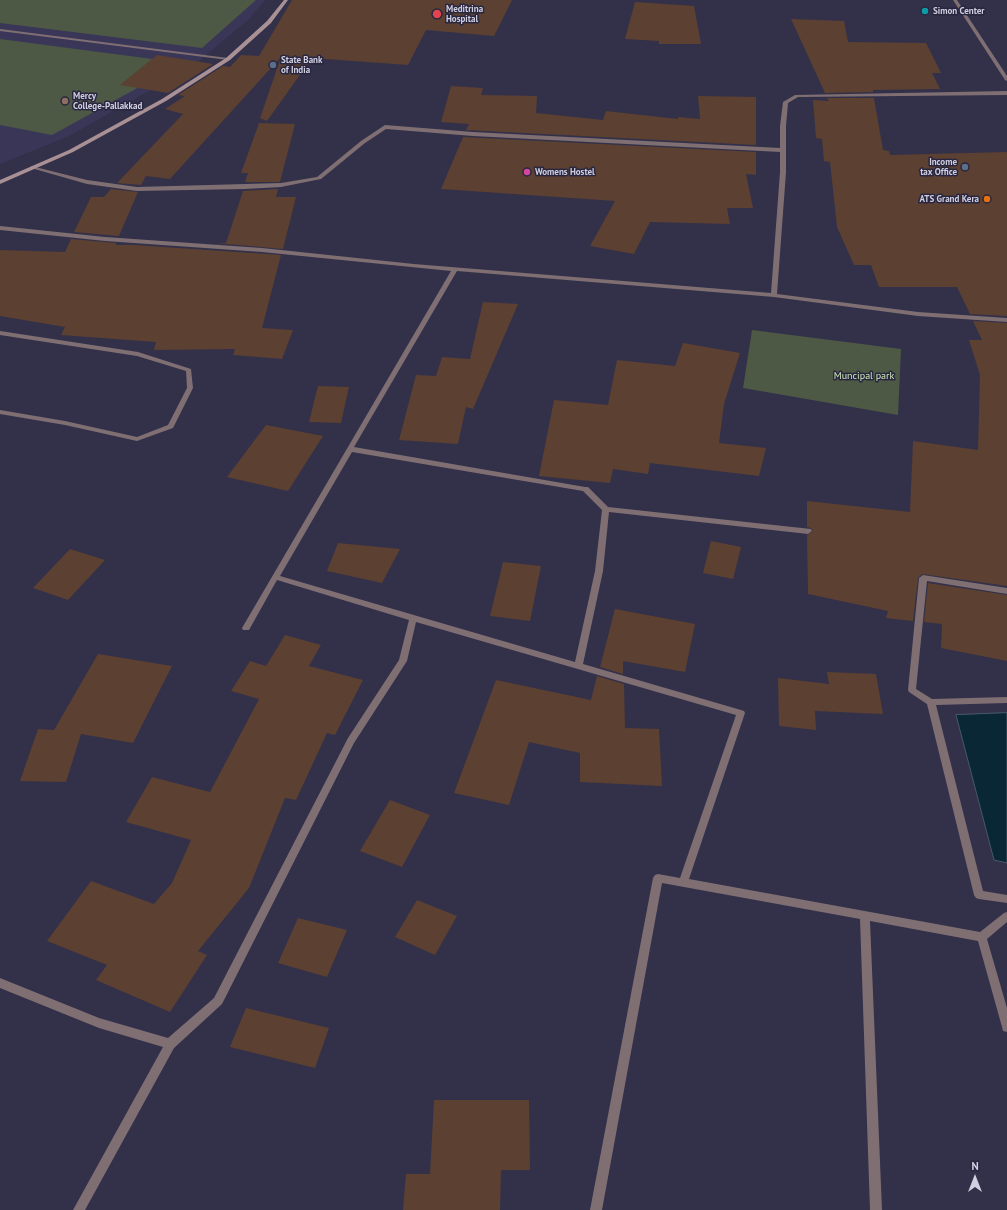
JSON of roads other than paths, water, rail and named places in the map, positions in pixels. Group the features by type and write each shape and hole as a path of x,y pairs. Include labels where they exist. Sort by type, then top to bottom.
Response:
{"main road":[{"path":"0,182 71,150 164,100 228,59 269,22 286,0"}],"street":[{"path":"955,0 1007,80"},
{"path":"0,30 228,59"},
{"path":"774,295 783,172 783,126 786,102 797,96 1007,93"},
{"path":"33,167 87,182 137,189 238,188 281,185 319,178 363,142 385,127 473,134 782,150"},
{"path":"0,228 105,239 262,250 455,269 774,295 918,314 1007,320"},
{"path":"246,628 455,269"},
{"path":"0,333 138,354 189,370 190,388 172,426 137,439 65,423 0,412"},
{"path":"350,449 585,489 606,508 808,531"},
{"path":"578,666 599,571 606,508"},
{"path":"275,577 741,713 683,882"},
{"path":"1007,592 923,578 912,690 931,702 1007,700"},
{"path":"79,1210 170,1044 218,1001 351,741 403,661 413,618"},
{"path":"931,702 979,895 1007,899"},
{"path":"596,1210 658,878 982,937"},
{"path":"865,916 876,1210"},
{"path":"982,937 1007,916"},
{"path":"982,937 1007,1027"},
{"path":"0,984 99,1023 170,1044"}],"water":[{"path":"1007,713 1007,863 994,860 956,715"}],"place":[{"name":"Simon Center","path":"925,11"},
{"name":"Meditrina Hospital","path":"437,14"},
{"name":"State Bank of India","path":"273,65"},
{"name":"Mercy College-Pallakkad","path":"65,101"},
{"name":"Income tax Office","path":"965,167"},
{"name":"Womens Hostel","path":"527,172"},
{"name":"ATS Grand Kera","path":"987,199"}],"park label":[{"name":"Muncipal park","path":"864,376"}]}
